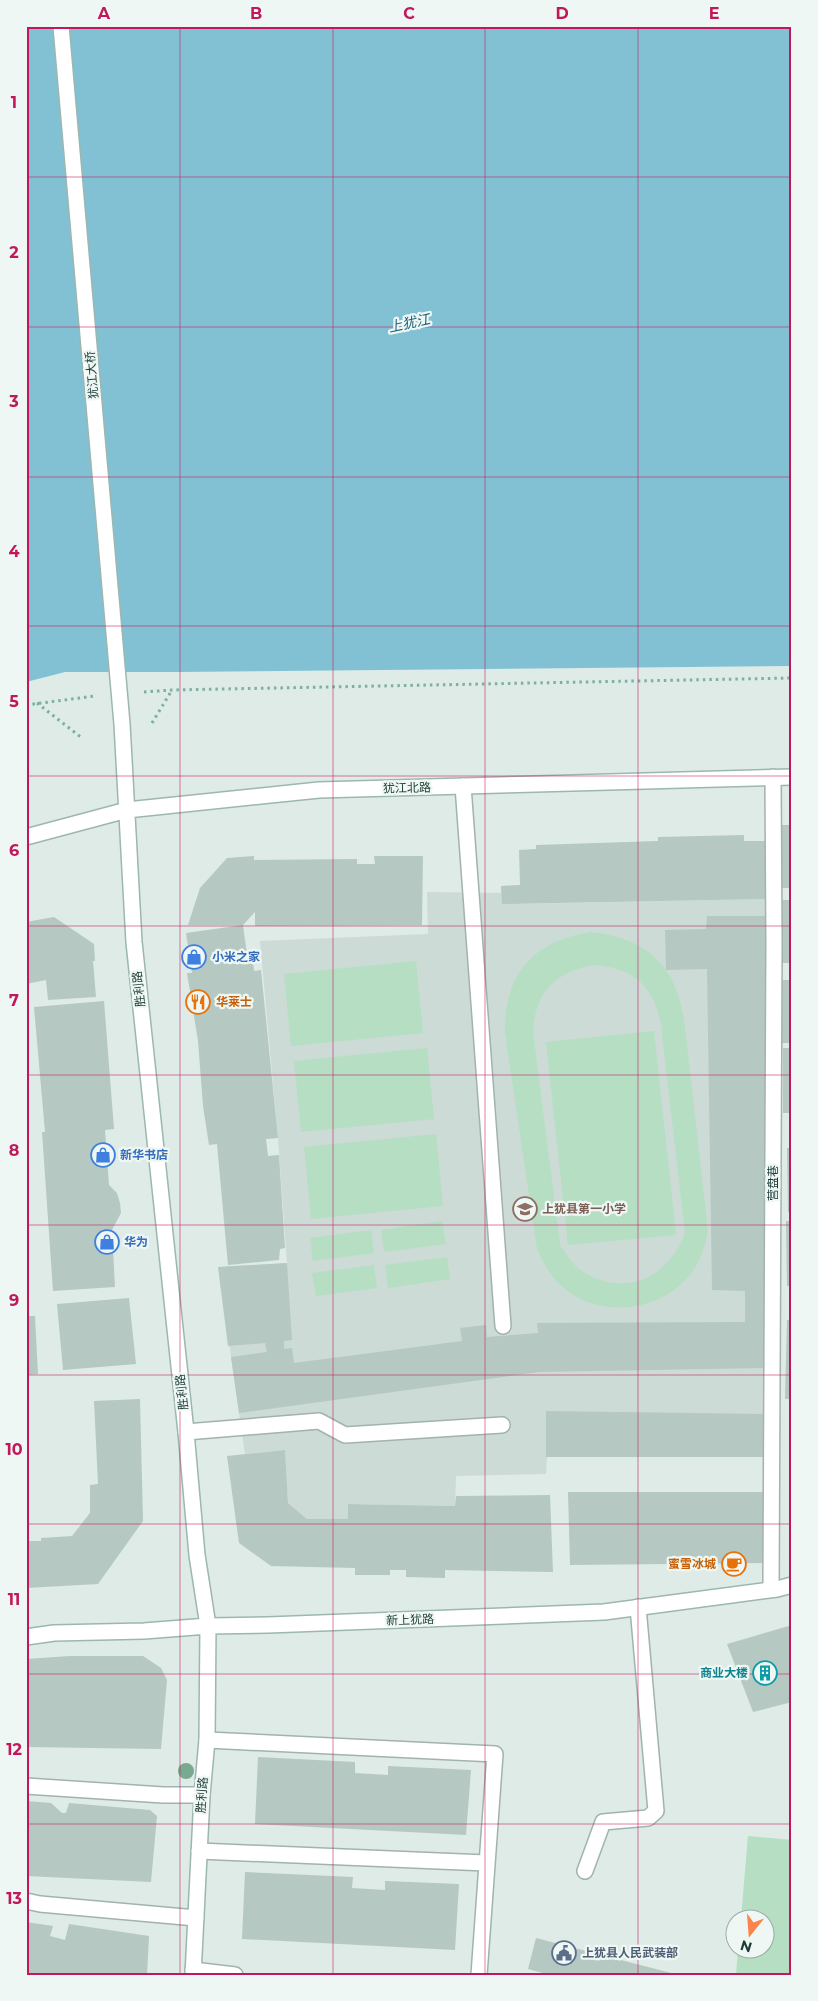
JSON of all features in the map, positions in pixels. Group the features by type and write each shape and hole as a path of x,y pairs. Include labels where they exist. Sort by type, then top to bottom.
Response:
{"street":[{"name":"犹江大桥","path":"61,26 122,724 127,810"},
{"name":"犹江北路","path":"26,837 127,810 319,790 792,777"},
{"name":"营盘巷","path":"772,1589 773,778"},
{"path":"463,786 503,1326"},
{"name":"胜利路","path":"127,810 134,942 186,1432 197,1555 208,1626 207,1740 202,1795 193,1972"},
{"path":"186,1432 320,1421 345,1435 502,1425"},
{"name":"新上犹路","path":"26,1637 54,1633 144,1631 208,1626 584,1613 792,1585"},
{"path":"585,1871 604,1822 648,1818 656,1811 638,1607"},
{"path":"207,1740 495,1754 479,1975"},
{"path":"26,1786 163,1795 202,1795"},
{"path":"199,1851 486,1863"},
{"path":"26,1901 40,1904 196,1918"},
{"path":"193,1972 235,1975"}],"path":[{"path":"152,723 172,690 792,678"},
{"path":"26,705 84,697"},
{"path":"37,703 82,738"}],"shaded area":[{"name":"上犹县第一小学","path":"520,885 520,904 767,899 765,1457 547,1457 546,1474 456,1476 455,1506 349,1504 348,1519 307,1519 288,1503 285,1450 245,1454 218,1267 287,1263 260,941 428,934 427,892 501,893 501,886"}],"green space":[{"path":"591,932 610,935 627,940 655,957 673,983 680,1000 684,1019 708,1231 698,1262 681,1285 649,1303 631,1307 595,1304 578,1298 554,1279 537,1249 505,1033 506,1012 516,977 526,964 538,952 553,943","holes":["592,965 630,974 639,981 647,989 658,1011 685,1233 678,1248 657,1272 644,1279 629,1283 614,1283 598,1279 582,1271 573,1263 560,1245 533,1032 538,1006 549,987 557,979 567,973"]},
{"path":"416,961 423,1033 291,1046 284,974"},
{"path":"654,1031 676,1235 568,1245 546,1042"},
{"path":"427,1048 434,1119 301,1132 294,1061"},
{"path":"436,1134 443,1206 311,1219 304,1147"},
{"path":"442,1221 446,1244 384,1252 381,1230"},
{"path":"371,1230 374,1253 313,1261 310,1238"},
{"path":"447,1257 450,1279 388,1288 385,1265"},
{"path":"374,1265 377,1288 316,1296 312,1273"},
{"path":"748,1836 792,1840 792,1975 736,1975 737,1958 776,1958 776,1908 742,1908"}],"water":[{"name":"上犹江","path":"26,26 792,26 792,666 65,672 26,682"}],"building":[{"path":"780,825 792,825 792,888 779,888"},
{"path":"744,835 744,841 765,841 767,899 502,904 501,886 520,885 519,850 536,849 536,845 658,841 658,837"},
{"path":"254,856 254,860 357,859 357,864 375,864 374,856 423,856 422,925 255,926 255,912 243,925 188,925 200,888 227,858"},
{"path":"781,900 792,900 792,963 780,963"},
{"path":"707,916 767,916 765,1368 539,1372 239,1413 231,1357 267,1352 265,1343 228,1346 218,1267 287,1263 292,1340 284,1341 284,1349 292,1348 294,1363 462,1341 460,1328 486,1325 487,1337 538,1333 537,1323 745,1322 745,1291 712,1290 707,969 666,970 665,930 706,929"},
{"path":"54,917 94,944 95,961 93,961 96,997 48,1000 46,980 26,984 26,922"},
{"path":"243,925 248,962 253,961 254,971 261,970 278,1138 266,1139 268,1156 279,1155 285,1248 280,1249 279,1260 228,1265 217,1144 209,1145 203,1106 198,1041 187,973 192,973 186,933"},
{"path":"781,980 792,980 792,1043 781,1043"},
{"path":"104,1001 114,1129 105,1130 109,1185 117,1193 121,1213 112,1230 115,1287 53,1291 42,1132 45,1132 34,1007"},
{"path":"783,1048 792,1048 792,1113 783,1113"},
{"path":"787,1148 792,1148 792,1212 788,1212"},
{"path":"786,1221 792,1221 792,1286 787,1286"},
{"path":"129,1298 136,1364 63,1370 57,1304"},
{"path":"26,1316 35,1316 38,1374 26,1375"},
{"path":"787,1320 792,1320 792,1399 785,1399"},
{"path":"140,1399 143,1521 98,1584 26,1588 26,1541 41,1541 41,1538 72,1536 90,1513 90,1485 98,1484 94,1401"},
{"path":"546,1411 764,1414 765,1457 546,1457"},
{"path":"285,1450 288,1503 307,1519 348,1519 348,1504 455,1506 456,1496 550,1495 553,1572 445,1570 445,1578 406,1577 406,1570 390,1570 390,1575 355,1575 355,1568 271,1566 239,1543 227,1456"},
{"path":"568,1492 770,1492 766,1563 570,1565"},
{"name":"商业大楼","path":"792,1625 792,1702 753,1712 727,1644"},
{"path":"70,1656 143,1656 161,1668 167,1680 161,1749 26,1747 26,1659"},
{"path":"258,1757 355,1762 355,1773 388,1775 388,1766 471,1770 466,1835 255,1824"},
{"path":"26,1801 51,1803 62,1813 66,1813 69,1803 150,1810 157,1816 151,1882 26,1876"},
{"path":"245,1872 353,1877 352,1888 385,1890 385,1881 459,1884 455,1950 242,1939"},
{"path":"26,1922 53,1926 50,1936 65,1940 69,1924 149,1936 147,1975 26,1975"},
{"name":"上犹县人民武装部","path":"536,1938 675,1975 550,1975 528,1969"}],"place":[{"name":"小米之家","path":"194,957"},
{"name":"华莱士","path":"198,1002"},
{"name":"新华书店","path":"103,1155"},
{"name":"上犹县第一小学","path":"525,1209"},
{"name":"华为","path":"107,1242"},
{"name":"蜜雪冰城","path":"734,1564"},
{"name":"商业大楼","path":"765,1673"},
{"name":"上犹县人民武装部","path":"564,1953"}]}
